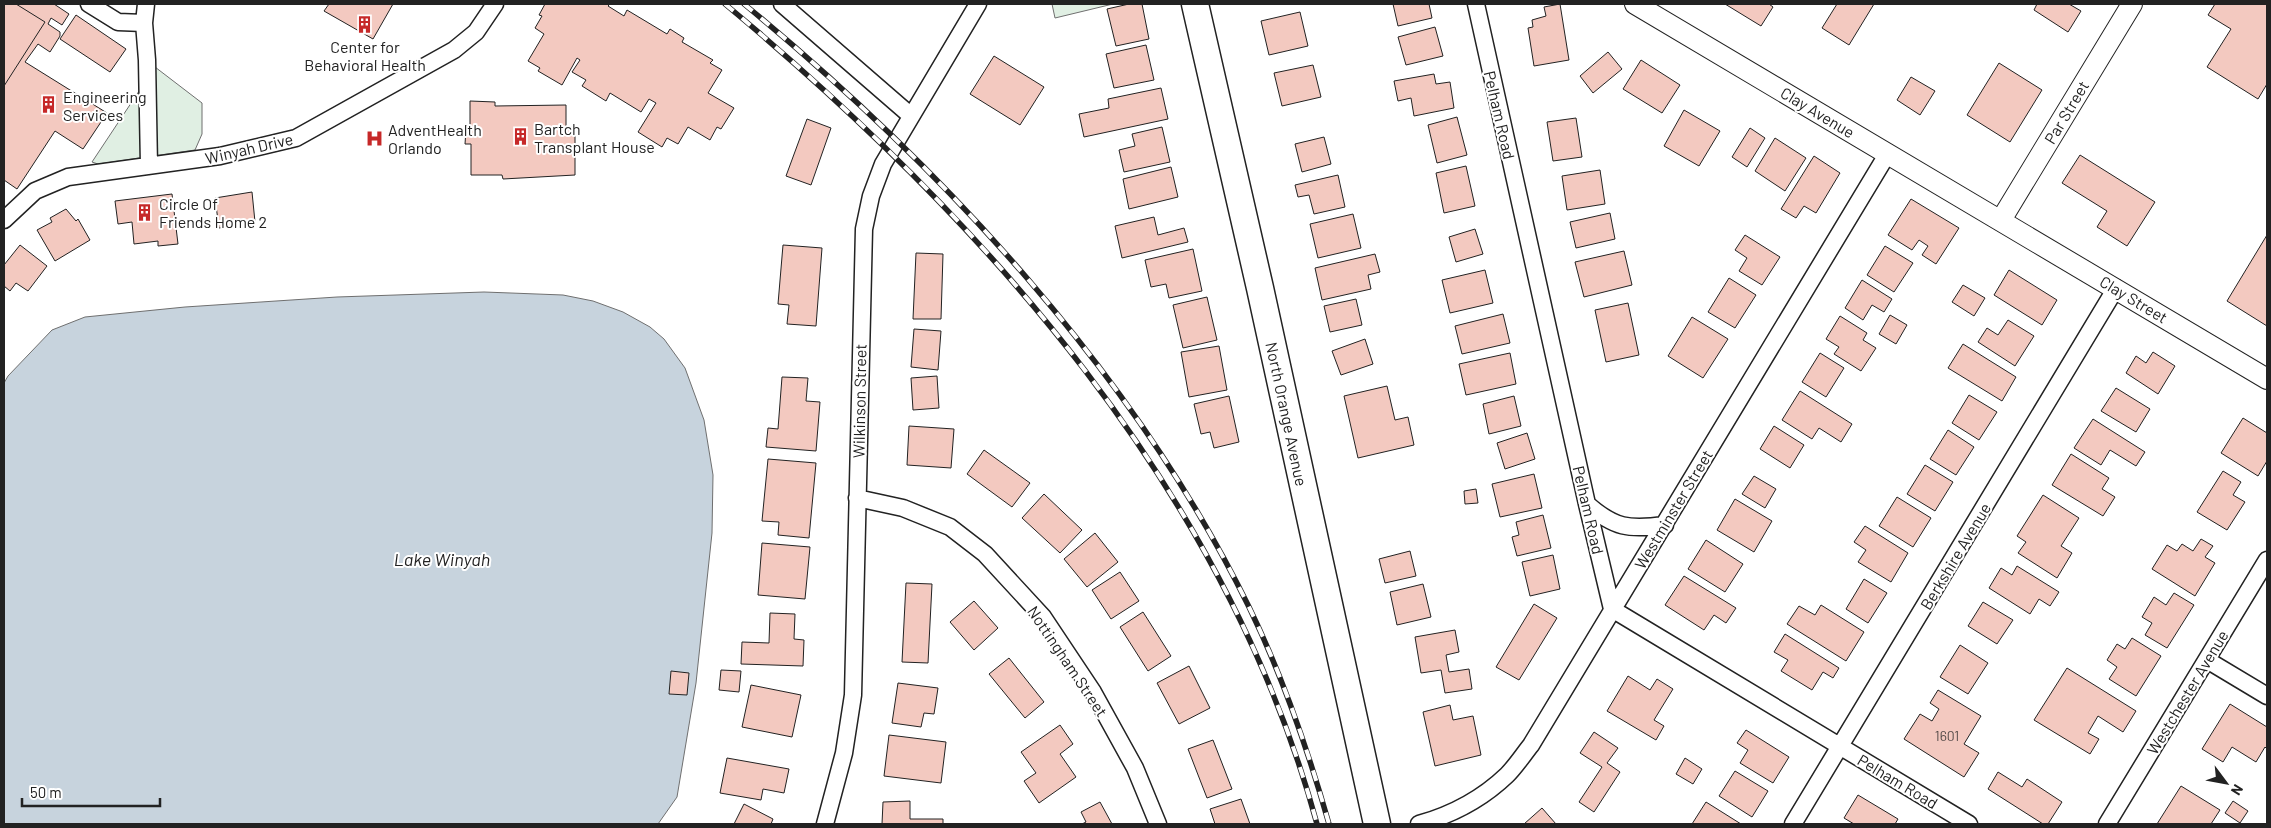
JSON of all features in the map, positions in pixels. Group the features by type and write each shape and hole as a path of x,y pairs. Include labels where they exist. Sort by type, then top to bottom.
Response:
{"main road":[{"name":"North Orange Avenue","path":"1195,4 1260,288 1377,824"}],"street":[{"path":"89,4 118,22 144,23"},
{"path":"146,4 144,23 147,60 149,166"},
{"name":"Winyah Drive","path":"4,220 35,191 68,177 220,156 296,138 454,50 476,32 495,4"},
{"path":"782,4 801,10 910,115"},
{"name":"Wilkinson Street","path":"825,824 844,753 853,695 864,229 871,196 883,164 910,115 978,4"},
{"name":"Par Street","path":"2001,220 2132,4"},
{"name":"Clay Avenue","path":"1645,6 2001,220"},
{"name":"Pelham Road","path":"1478,7 1587,504 1612,608 1969,824"},
{"name":"Westminster Street","path":"1420,824 1437,819 1472,802 1507,775 1532,745 1612,608 1888,153"},
{"name":"Clay Street","path":"2001,220 2267,379"},
{"name":"Berkshire Avenue","path":"1793,824 2116,288"},
{"name":"Nottingham Street","path":"857,498 903,508 950,527 985,554 1043,617 1093,692 1135,768 1158,824"},
{"path":"1587,504 1603,518 1622,527 1643,528 1664,525"},
{"name":"Westchester Avenue","path":"2107,824 2267,560"},
{"path":"2207,660 2267,696"}],"green space":[{"path":"1052,4 1113,4 1055,18"},
{"path":"155,67 202,103 202,134 195,150 98,164 92,162"}],"water":[{"name":"Lake Winyah","path":"484,292 563,295 593,301 623,312 650,327 664,339 685,368 704,420 713,475 712,533 696,683 677,797 658,824 4,824 4,383 8,376 52,330 85,317 185,307 337,297"}],"building":[{"name":"Engineering Services","path":"4,4 54,4 69,14 62,25 51,18 48,24 60,32 60,36 50,52 38,44 25,62 107,113 83,149 55,131 17,189 4,180"},
{"path":"4,4 16,4 45,22 4,86"},
{"name":"Center for Behavioral Health","path":"329,4 393,4 373,39 324,11"},
{"path":"545,4 610,4 608,6 624,16 627,10 667,34 670,29 684,38 682,42 713,60 710,63 722,70 708,93 734,108 721,129 717,127 710,140 688,127 678,144 667,138 662,147 638,132 656,103 649,99 641,112 610,93 606,101 582,86 586,80 572,72 580,60 577,58 562,85 538,71 540,68 528,61 544,34 535,28 542,16 539,15"},
{"path":"1129,4 1142,4 1149,39 1116,46 1107,9"},
{"path":"1393,4 1429,4 1432,18 1398,26"},
{"path":"1560,4 1569,60 1534,66 1528,28 1533,27 1532,20 1546,16 1544,7"},
{"path":"1725,4 1769,4 1773,7 1761,26"},
{"path":"1837,4 1874,4 1849,45 1822,28"},
{"path":"2037,4 2069,4 2081,11 2068,32 2034,10"},
{"path":"2215,4 2267,4 2267,84 2258,99 2207,67 2231,29 2208,15"},
{"path":"1300,12 1308,46 1269,55 1261,21"},
{"name":"Engineering Services","path":"76,15 126,49 110,72 60,39"},
{"path":"1435,27 1443,56 1406,65 1398,37"},
{"path":"1146,45 1154,80 1114,88 1106,54"},
{"path":"1608,52 1622,69 1593,93 1580,76"},
{"path":"994,56 1044,87 1020,125 970,94"},
{"path":"1641,60 1680,85 1662,113 1623,89"},
{"path":"1999,63 2042,90 2010,142 1967,115"},
{"path":"1313,65 1321,97 1282,106 1274,73"},
{"path":"1434,74 1436,84 1450,82 1454,108 1414,116 1411,98 1398,101 1394,81"},
{"path":"1911,77 1935,91 1920,115 1897,100"},
{"path":"1161,88 1168,119 1084,137 1079,114 1109,108 1108,99"},
{"name":"Bartch Transplant House","path":"470,101 495,102 495,106 566,105 566,127 575,127 575,175 503,179 502,175 471,175 471,144 465,144 466,130 470,129"},
{"path":"1684,110 1720,131 1699,166 1664,146"},
{"path":"1457,117 1467,155 1437,163 1428,125"},
{"path":"1576,118 1582,157 1553,161 1547,122"},
{"path":"807,119 831,128 811,185 786,176"},
{"path":"1162,127 1170,162 1124,172 1119,150 1135,146 1132,134"},
{"path":"1750,128 1765,138 1747,167 1732,157"},
{"path":"1324,137 1331,164 1302,172 1295,144"},
{"path":"1775,138 1806,158 1785,191 1755,171"},
{"path":"2080,155 2155,202 2127,246 2097,227 2107,211 2062,183"},
{"path":"1814,156 1840,173 1816,213 1804,206 1796,218 1781,209"},
{"path":"1466,166 1475,206 1444,213 1436,173"},
{"path":"1171,167 1178,197 1129,209 1123,179"},
{"path":"1600,170 1605,204 1567,210 1562,176"},
{"path":"1338,175 1345,207 1314,214 1309,195 1298,197 1295,185"},
{"path":"252,192 255,222 219,228 215,198"},
{"name":"Circle Of Friends Home 2","path":"172,194 178,244 158,246 158,241 134,244 132,222 118,224 115,201"},
{"path":"1911,199 1959,228 1936,264 1922,255 1928,246 1919,240 1912,250 1888,235"},
{"path":"66,209 76,221 78,219 90,240 55,261 37,230 52,222 50,218"},
{"path":"1610,213 1615,239 1576,248 1570,222"},
{"path":"1353,214 1361,248 1318,258 1310,224"},
{"path":"1154,217 1158,235 1184,228 1188,242 1122,258 1115,226"},
{"path":"1475,229 1483,254 1456,262 1449,237"},
{"path":"1745,235 1780,257 1762,285 1739,271 1747,258 1735,250"},
{"path":"2267,235 2267,326 2227,301"},
{"path":"20,245 47,266 28,291 16,283 10,291 4,286 4,265"},
{"path":"783,245 822,248 816,326 787,324 789,305 778,304"},
{"path":"1885,246 1913,263 1894,292 1867,275"},
{"path":"1193,249 1202,291 1169,298 1166,284 1151,287 1145,260"},
{"path":"1624,251 1632,285 1584,297 1575,262"},
{"path":"916,253 943,254 941,319 913,319"},
{"path":"1375,254 1380,272 1368,275 1371,289 1322,300 1315,268"},
{"path":"1485,270 1493,303 1450,313 1442,280"},
{"path":"2009,270 2057,300 2042,325 1994,295"},
{"path":"1729,278 1756,295 1735,328 1708,312"},
{"path":"1862,280 1892,299 1884,312 1872,305 1863,320 1845,308"},
{"path":"1963,285 1985,298 1974,316 1952,302"},
{"path":"1207,297 1217,340 1183,348 1173,305"},
{"path":"1356,299 1362,325 1330,332 1324,306"},
{"path":"1628,303 1639,355 1606,362 1595,310"},
{"path":"1503,314 1510,343 1462,354 1455,326"},
{"path":"1890,315 1907,325 1896,344 1879,334"},
{"path":"1840,316 1867,333 1863,340 1876,348 1861,371 1834,354 1839,347 1826,339"},
{"path":"1692,317 1728,339 1703,378 1668,356"},
{"path":"2008,320 2034,336 2015,366 1978,342 1987,328 1998,335"},
{"path":"914,329 941,331 938,370 911,367"},
{"path":"1365,339 1373,364 1341,375 1332,351"},
{"path":"1963,344 2016,377 2002,401 1948,368"},
{"path":"1219,346 1227,390 1189,397 1181,352"},
{"path":"2153,352 2175,366 2158,394 2126,373 2136,356 2146,363"},
{"path":"1510,353 1516,384 1466,395 1459,364"},
{"path":"1820,353 1844,368 1826,397 1802,382"},
{"path":"937,376 939,408 913,410 911,378"},
{"path":"782,377 808,378 806,401 820,402 816,451 766,447 768,428 778,429"},
{"path":"1387,386 1395,420 1408,417 1414,445 1358,458 1344,396"},
{"path":"2116,388 2150,409 2136,432 2101,411"},
{"path":"1800,391 1852,424 1841,442 1819,428 1812,439 1782,420"},
{"path":"1969,395 1997,412 1979,440 1952,423"},
{"path":"1229,396 1239,442 1214,448 1210,432 1201,434 1194,404"},
{"path":"1514,396 1521,426 1489,434 1483,404"},
{"path":"2243,418 2267,433 2267,461 2258,476 2221,453"},
{"path":"2093,419 2145,452 2136,466 2110,450 2101,465 2074,448"},
{"path":"909,426 954,429 951,468 907,465"},
{"path":"1774,426 1804,445 1790,468 1760,449"},
{"path":"1948,430 1974,447 1956,475 1930,459"},
{"path":"1527,433 1535,459 1505,469 1497,443"},
{"path":"984,450 1030,483 1012,507 967,474"},
{"path":"2071,454 2109,478 2102,489 2115,497 2103,516 2052,485"},
{"path":"768,459 816,463 809,538 778,535 779,522 762,521"},
{"path":"1925,465 1953,482 1935,511 1907,494"},
{"path":"2223,471 2241,482 2233,495 2245,502 2227,530 2197,512"},
{"path":"1534,474 1542,508 1500,517 1492,484"},
{"path":"1754,476 1776,489 1765,508 1742,494"},
{"path":"1476,489 1478,503 1465,504 1464,491"},
{"path":"1044,494 1082,530 1060,553 1022,518"},
{"path":"2043,495 2079,518 2061,546 2072,553 2057,578 2018,553 2026,542 2017,536"},
{"path":"1897,497 1931,518 1913,547 1879,526"},
{"path":"1735,499 1772,521 1754,552 1717,530"},
{"path":"1543,515 1551,548 1517,556 1512,537 1519,535 1516,522"},
{"path":"1865,526 1908,553 1891,582 1858,562 1866,550 1854,542"},
{"path":"1095,533 1118,562 1087,587 1064,559"},
{"path":"2201,539 2213,546 2205,557 2215,563 2195,596 2152,569 2167,545 2177,551 2182,544 2193,551"},
{"path":"1706,540 1743,564 1725,592 1688,569"},
{"path":"762,543 810,547 805,599 758,595"},
{"path":"1410,551 1416,576 1385,583 1379,559"},
{"path":"1553,555 1560,589 1530,596 1522,562"},
{"path":"2017,566 2059,592 2050,606 2039,599 2030,614 1989,588 2001,568 2012,575"},
{"path":"1120,572 1139,601 1111,619 1092,590"},
{"path":"1684,576 1736,608 1726,623 1714,615 1704,630 1665,605"},
{"path":"1864,579 1887,593 1868,623 1846,609"},
{"path":"906,583 932,584 928,663 902,662"},
{"path":"1423,584 1431,617 1397,625 1390,592"},
{"path":"2174,593 2194,605 2167,648 2145,635 2152,623 2142,617 2154,597 2166,605"},
{"path":"974,601 998,628 974,650 950,622"},
{"path":"1983,602 2013,620 1997,644 1968,626"},
{"path":"1534,604 1557,618 1519,680 1496,667"},
{"path":"1821,605 1864,632 1846,661 1787,624 1799,606 1815,615"},
{"path":"1143,612 1171,656 1148,671 1120,627"},
{"path":"770,613 795,614 794,639 804,640 803,666 741,664 742,642 769,643"},
{"path":"1455,630 1459,652 1446,655 1449,672 1469,669 1472,689 1445,693 1441,670 1421,673 1415,637"},
{"path":"1785,634 1839,668 1833,678 1823,672 1812,690 1781,671 1788,660 1774,652"},
{"path":"2132,638 2161,656 2136,696 2109,679 2117,667 2107,660 2117,644 2125,649"},
{"path":"1960,645 1988,663 1968,694 1940,677"},
{"path":"1009,658 1044,702 1025,718 989,674"},
{"path":"1189,666 1210,708 1179,724 1157,683"},
{"path":"2067,668 2136,711 2123,732 2098,716 2088,733 2099,739 2090,754 2034,720"},
{"path":"721,670 741,671 739,692 719,690"},
{"path":"671,671 689,673 687,695 669,694"},
{"path":"1628,676 1650,690 1657,679 1673,689 1654,720 1664,726 1656,740 1607,711"},
{"path":"898,683 938,688 934,714 924,713 921,727 892,723"},
{"path":"751,685 801,695 792,737 742,727"},
{"path":"1938,690 1981,716 1964,744 1979,753 1964,777 1904,739 1920,714 1932,721 1939,709 1930,703"},
{"path":"2230,704 2267,727 2267,749 2265,747 2256,762 2232,747 2223,762 2202,749"},
{"path":"1450,705 1453,720 1473,716 1481,755 1435,766 1423,712"},
{"path":"1060,725 1073,744 1060,754 1076,777 1039,803 1024,781 1036,773 1021,752"},
{"path":"1746,730 1789,757 1773,783 1740,763 1748,750 1737,743"},
{"path":"1594,732 1618,748 1607,763 1620,772 1594,812 1579,802 1602,767 1580,753"},
{"path":"889,735 946,742 941,783 884,776"},
{"path":"1213,740 1232,789 1207,798 1188,749"},
{"path":"727,758 789,769 784,793 763,789 761,800 720,793"},
{"path":"1685,758 1702,769 1693,784 1676,774"},
{"path":"1735,771 1768,791 1752,817 1719,796"},
{"path":"1998,772 2022,787 2027,779 2062,802 2048,824 2043,824 1988,789"},
{"path":"2181,786 2220,810 2211,824 2157,824"},
{"path":"1858,795 1898,819 1895,824 1854,824 1844,818"},
{"path":"1241,799 1250,824 1215,824 1210,809"},
{"path":"910,801 910,819 943,819 943,824 882,824 883,802"},
{"path":"2233,801 2248,811 2240,823 2225,813"},
{"path":"1100,802 1112,824 1082,824 1086,822 1081,812"},
{"path":"1706,802 1741,824 1692,824"},
{"path":"744,804 773,819 771,824 734,824"},
{"path":"1542,808 1556,824 1524,824"}],"railway":[{"path":"725,4 822,88 915,177 1003,271 1085,370 1159,475 1223,585 1276,702 1317,824"},
{"path":"744,4 818,67 890,134 961,205 1028,279 1091,357 1150,437 1203,521 1249,607 1273,660 1294,714 1329,824"}],"place":[{"name":"Center for Behavioral Health","path":"365,25"},
{"name":"Engineering Services","path":"49,105"},
{"name":"Bartch Transplant House","path":"520,137"},
{"name":"AdventHealth Orlando","path":"374,138"},
{"name":"Circle Of Friends Home 2","path":"145,212"}]}
